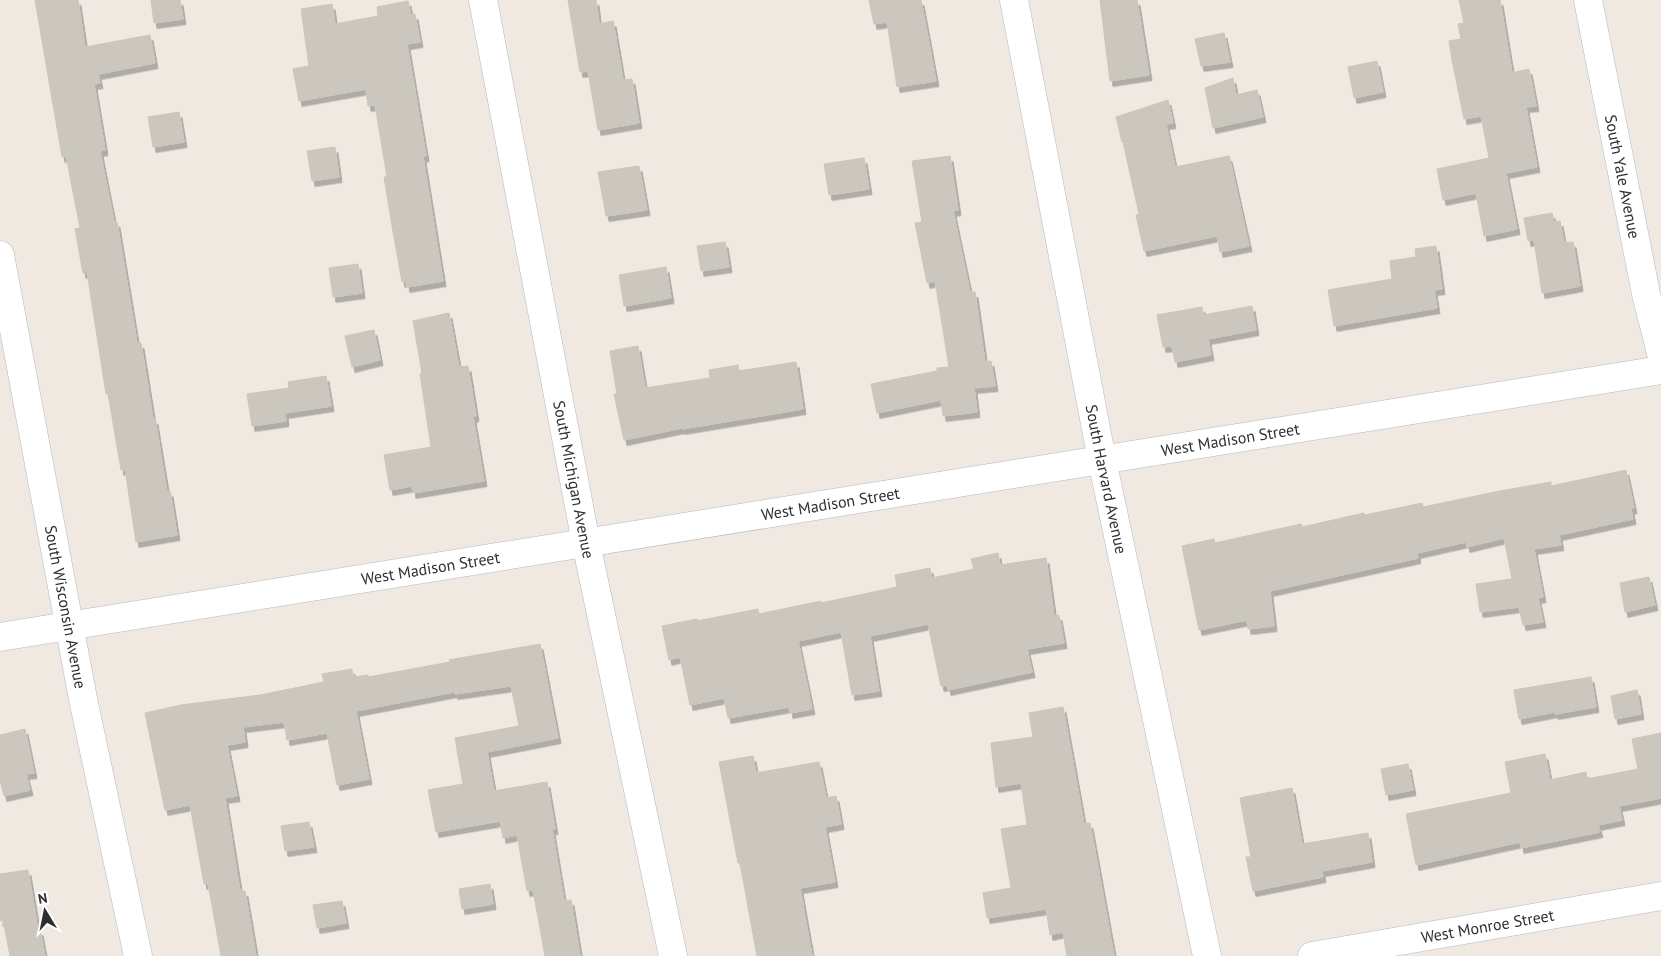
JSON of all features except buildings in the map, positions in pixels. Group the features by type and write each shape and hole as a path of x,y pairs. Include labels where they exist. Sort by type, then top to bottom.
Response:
{"street":[{"name":"South Michigan Avenue","path":"483,0 586,542 673,956"},
{"name":"South Harvard Avenue","path":"1014,0 1102,460 1207,956"},
{"name":"South Yale Avenue","path":"1588,0 1644,285 1661,353"},
{"name":"South Wisconsin Avenue","path":"0,255 84,699 138,956"},
{"name":"West Madison Street","path":"0,637 1661,370"},
{"name":"West Monroe Street","path":"1312,956 1661,896"}]}
